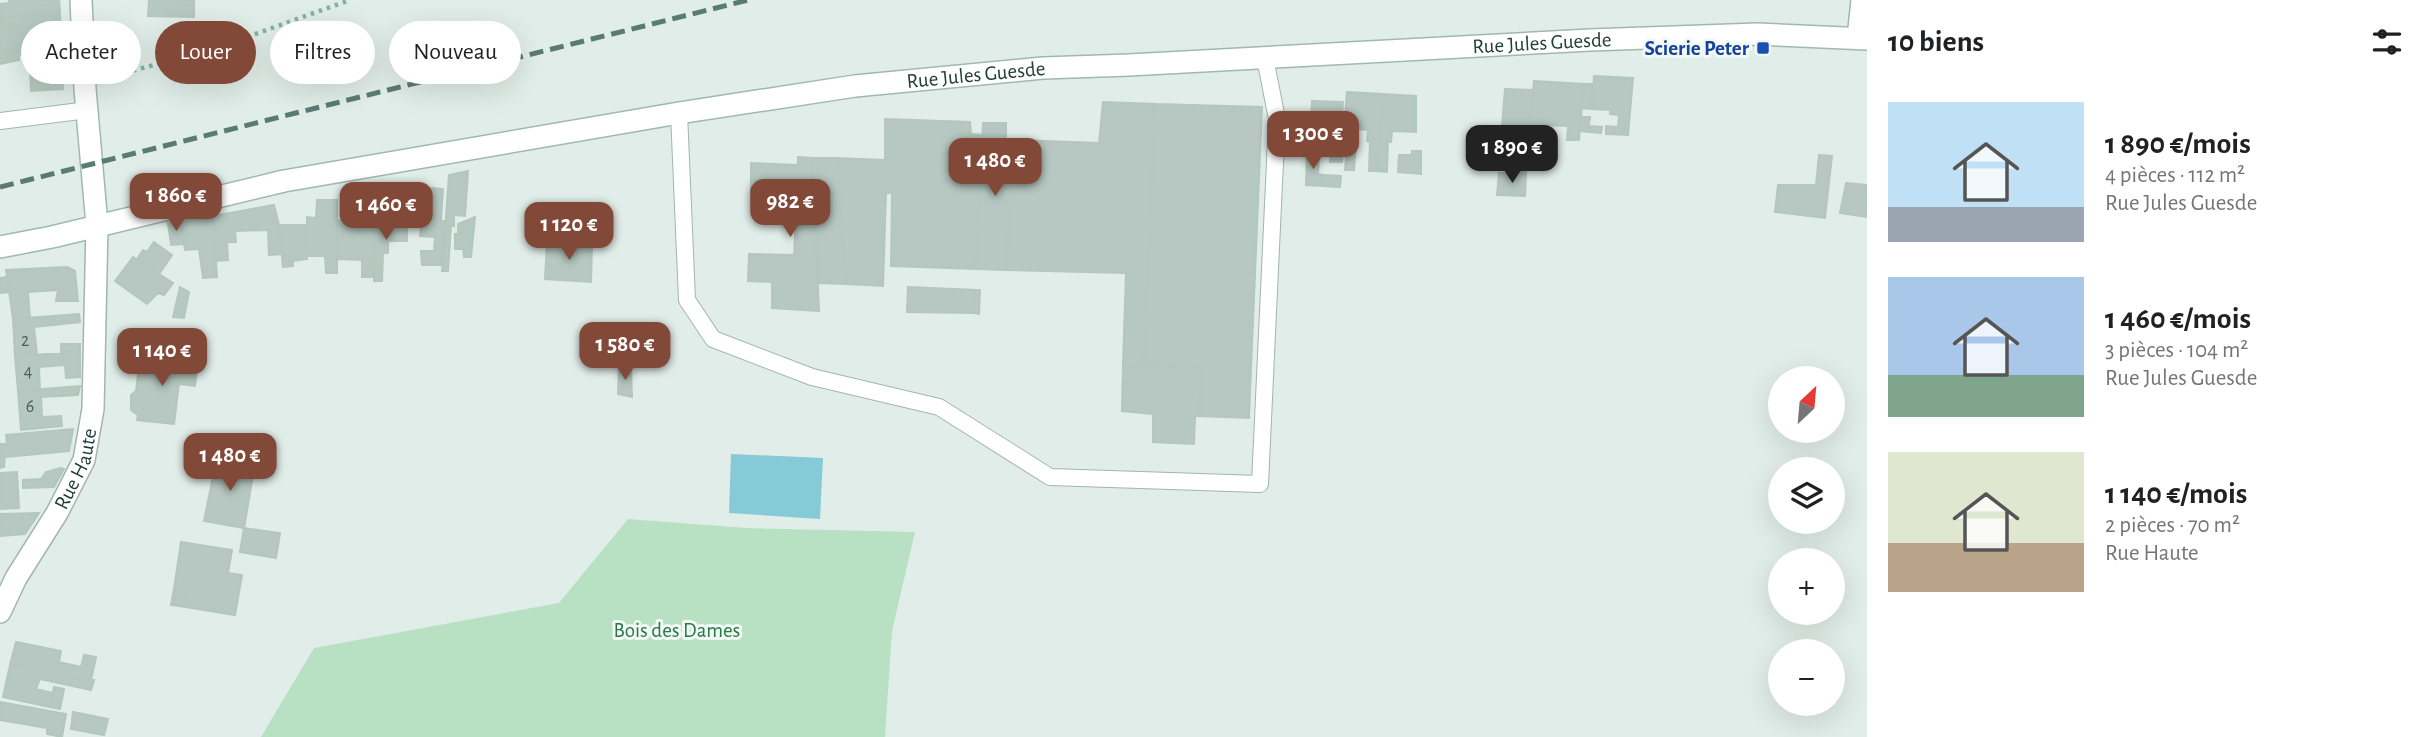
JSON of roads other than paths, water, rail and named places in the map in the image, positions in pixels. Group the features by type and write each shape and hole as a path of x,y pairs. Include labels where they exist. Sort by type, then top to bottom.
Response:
{"street":[{"name":"Rue Haute","path":"0,612 16,578 57,513 84,460 93,410 97,225 85,79 82,0"},
{"path":"1863,0 1863,38"},
{"name":"Rue Jules Guesde","path":"0,247 284,181 679,113 855,86 1043,68 1590,40 1758,34 1863,38"}],"lane":[{"path":"679,113 687,300 713,340 812,377 939,407 1049,477 1260,484 1277,119 1265,58"},
{"path":"0,121 88,110"}],"water":[{"path":"731,454 823,458 820,519 729,513"}],"railway":[{"path":"0,187 748,0"}],"place":[{"name":"Scierie Peter","path":"1763,48"}],"park label":[{"name":"Bois des Dames","path":"677,630"}]}
